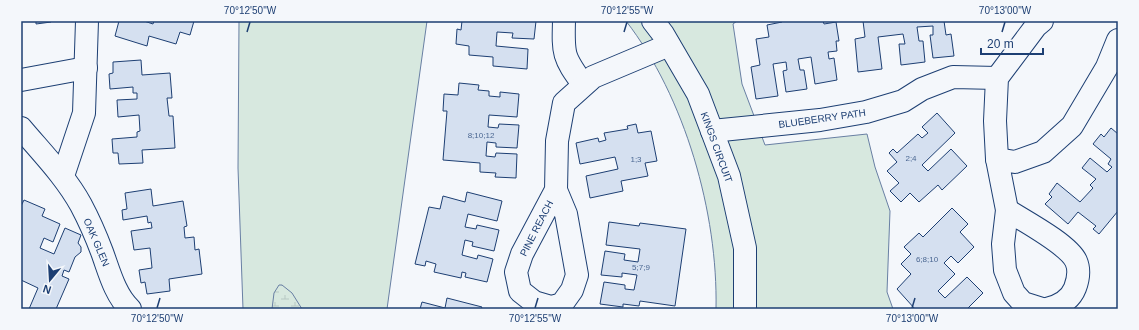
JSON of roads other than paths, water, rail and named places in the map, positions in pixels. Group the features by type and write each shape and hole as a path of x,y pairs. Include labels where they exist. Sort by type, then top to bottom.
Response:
{"street":[{"path":"63,176 84,113 87,21"},
{"path":"564,21 563,44 566,61 583,84"},
{"name":"KINGS CIRCUIT","path":"653,21 698,94 729,176 745,248 745,309"},
{"path":"1042,21 1036,26 998,78 995,121 997,159 1007,210 1003,244 1005,270 1014,293 1023,303 1042,309"},
{"path":"997,159 1015,162 1043,152 1072,126 1107,67 1118,40"},
{"name":"PINE REACH","path":"556,190 522,254 516,272 520,291 534,302 550,307 562,304 572,290 577,275 566,214 556,190 557,141 564,103 583,84 593,77 669,45"},
{"path":"21,80 86,68"},
{"name":"BLUEBERRY PATH","path":"712,131 820,120 866,112 903,101 922,89 953,77 998,78"},
{"name":"OAK GLEN","path":"21,128 63,176 80,204 95,234 116,289 124,304 130,309"},
{"path":"1007,210 1069,251 1077,262 1078,277 1074,291 1060,306 1047,309"}]}
